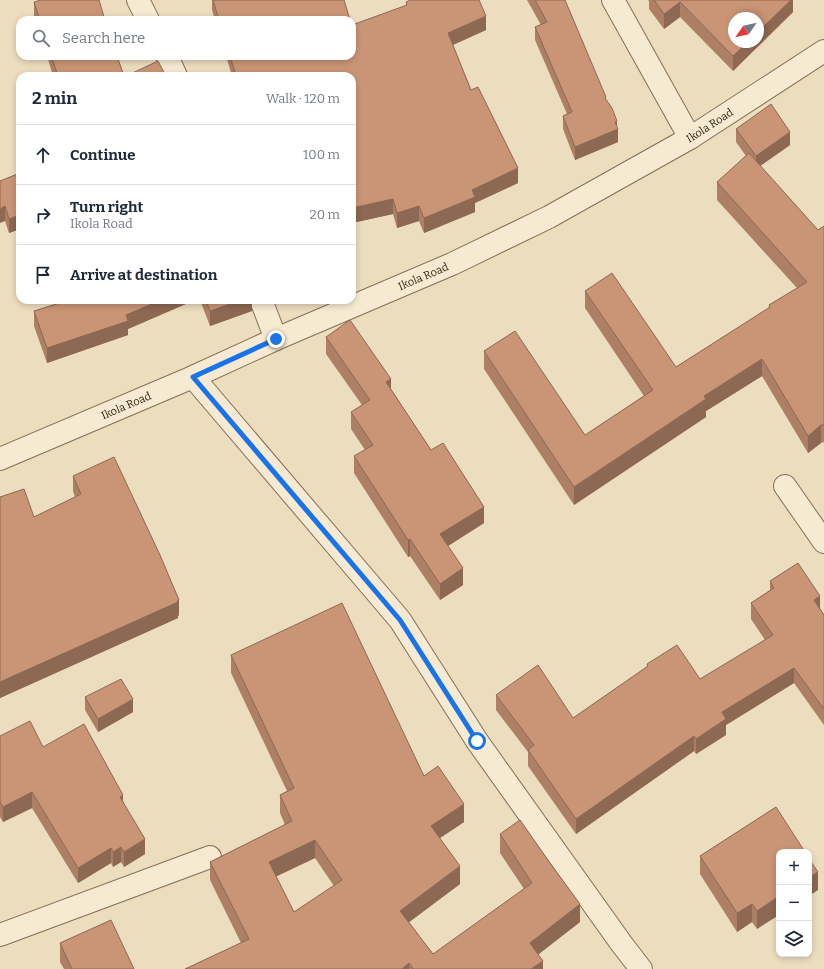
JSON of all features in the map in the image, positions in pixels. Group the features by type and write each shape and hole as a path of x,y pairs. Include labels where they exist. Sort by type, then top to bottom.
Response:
{"street":[{"path":"138,0 146,16"},
{"path":"613,0 690,138"},
{"name":"Ikola Road","path":"0,459 452,264 549,217 690,138 824,51"},
{"path":"169,60 174,72"},
{"path":"263,304 276,339"},
{"path":"193,377 400,620 477,741 641,969"},
{"path":"785,486 824,542"},
{"path":"0,935 210,858"}],"building":[{"path":"41,0 99,0 104,16 39,16 34,2"},
{"path":"213,0 344,0 349,16 218,16"},
{"path":"411,0 479,0 486,16 448,33 471,90 478,87 518,168 472,190 475,197 424,218 419,206 397,213 393,199 356,207 356,72 235,72 231,60 356,60 356,24 407,5 406,2"},
{"path":"535,0 565,0 606,97 605,98 612,108 617,121 615,122 618,129 575,147 563,116 572,112 535,27 547,22"},
{"path":"654,0 791,0 764,26 764,12 728,12 728,48 742,48 733,56 680,2 664,14"},
{"path":"52,60 118,60 123,72 57,72"},
{"path":"158,61 164,72 135,72"},
{"path":"771,104 790,132 756,156 736,129"},
{"path":"749,153 818,230 824,226 824,425 821,425 808,436 762,359 704,396 706,399 574,487 484,351 515,331 585,435 653,390 585,291 612,273 676,367 770,307 769,305 807,282 717,182"},
{"path":"16,175 16,216 9,219 5,206 0,209 0,181"},
{"path":"56,304 152,304 126,315 128,321 47,348 34,311"},
{"path":"207,304 230,304 210,311"},
{"path":"350,320 391,379 386,382 431,450 443,443 484,507 440,534 463,568 440,584 410,539 408,540 354,456 373,445 351,412 370,400 326,337"},
{"path":"114,457 160,555 179,600 177,601 178,602 0,682 0,497 24,489 34,517 81,494 73,476"},
{"path":"798,563 820,596 814,600 824,615 824,709 794,668 722,712 726,719 696,739 694,736 576,819 528,750 534,745 496,695 538,665 573,718 648,666 647,664 677,645 700,679 773,635 751,603 774,588 770,581"},
{"path":"342,603 424,776 438,766 464,804 431,826 460,866 400,911 433,954 532,883 500,834 520,820 580,904 530,943 543,961 531,969 413,969 409,963 402,969 185,969 249,939 210,862 292,821 280,795 294,788 231,655","holes":["315,840 342,880 294,912 269,862"]},
{"path":"121,679 133,699 98,719 85,697"},
{"path":"30,721 43,747 84,724 123,795 120,797 145,839 124,852 121,847 113,852 111,848 78,868 32,792 3,807 0,802 0,736"},
{"path":"776,807 803,849 776,849 776,898 757,911 752,904 737,913 700,856"},
{"path":"812,863 818,872 812,875"},
{"path":"111,920 134,969 72,969 60,943"}],"route":[{"path":"276,339 193,377 400,620 477,741"}]}
